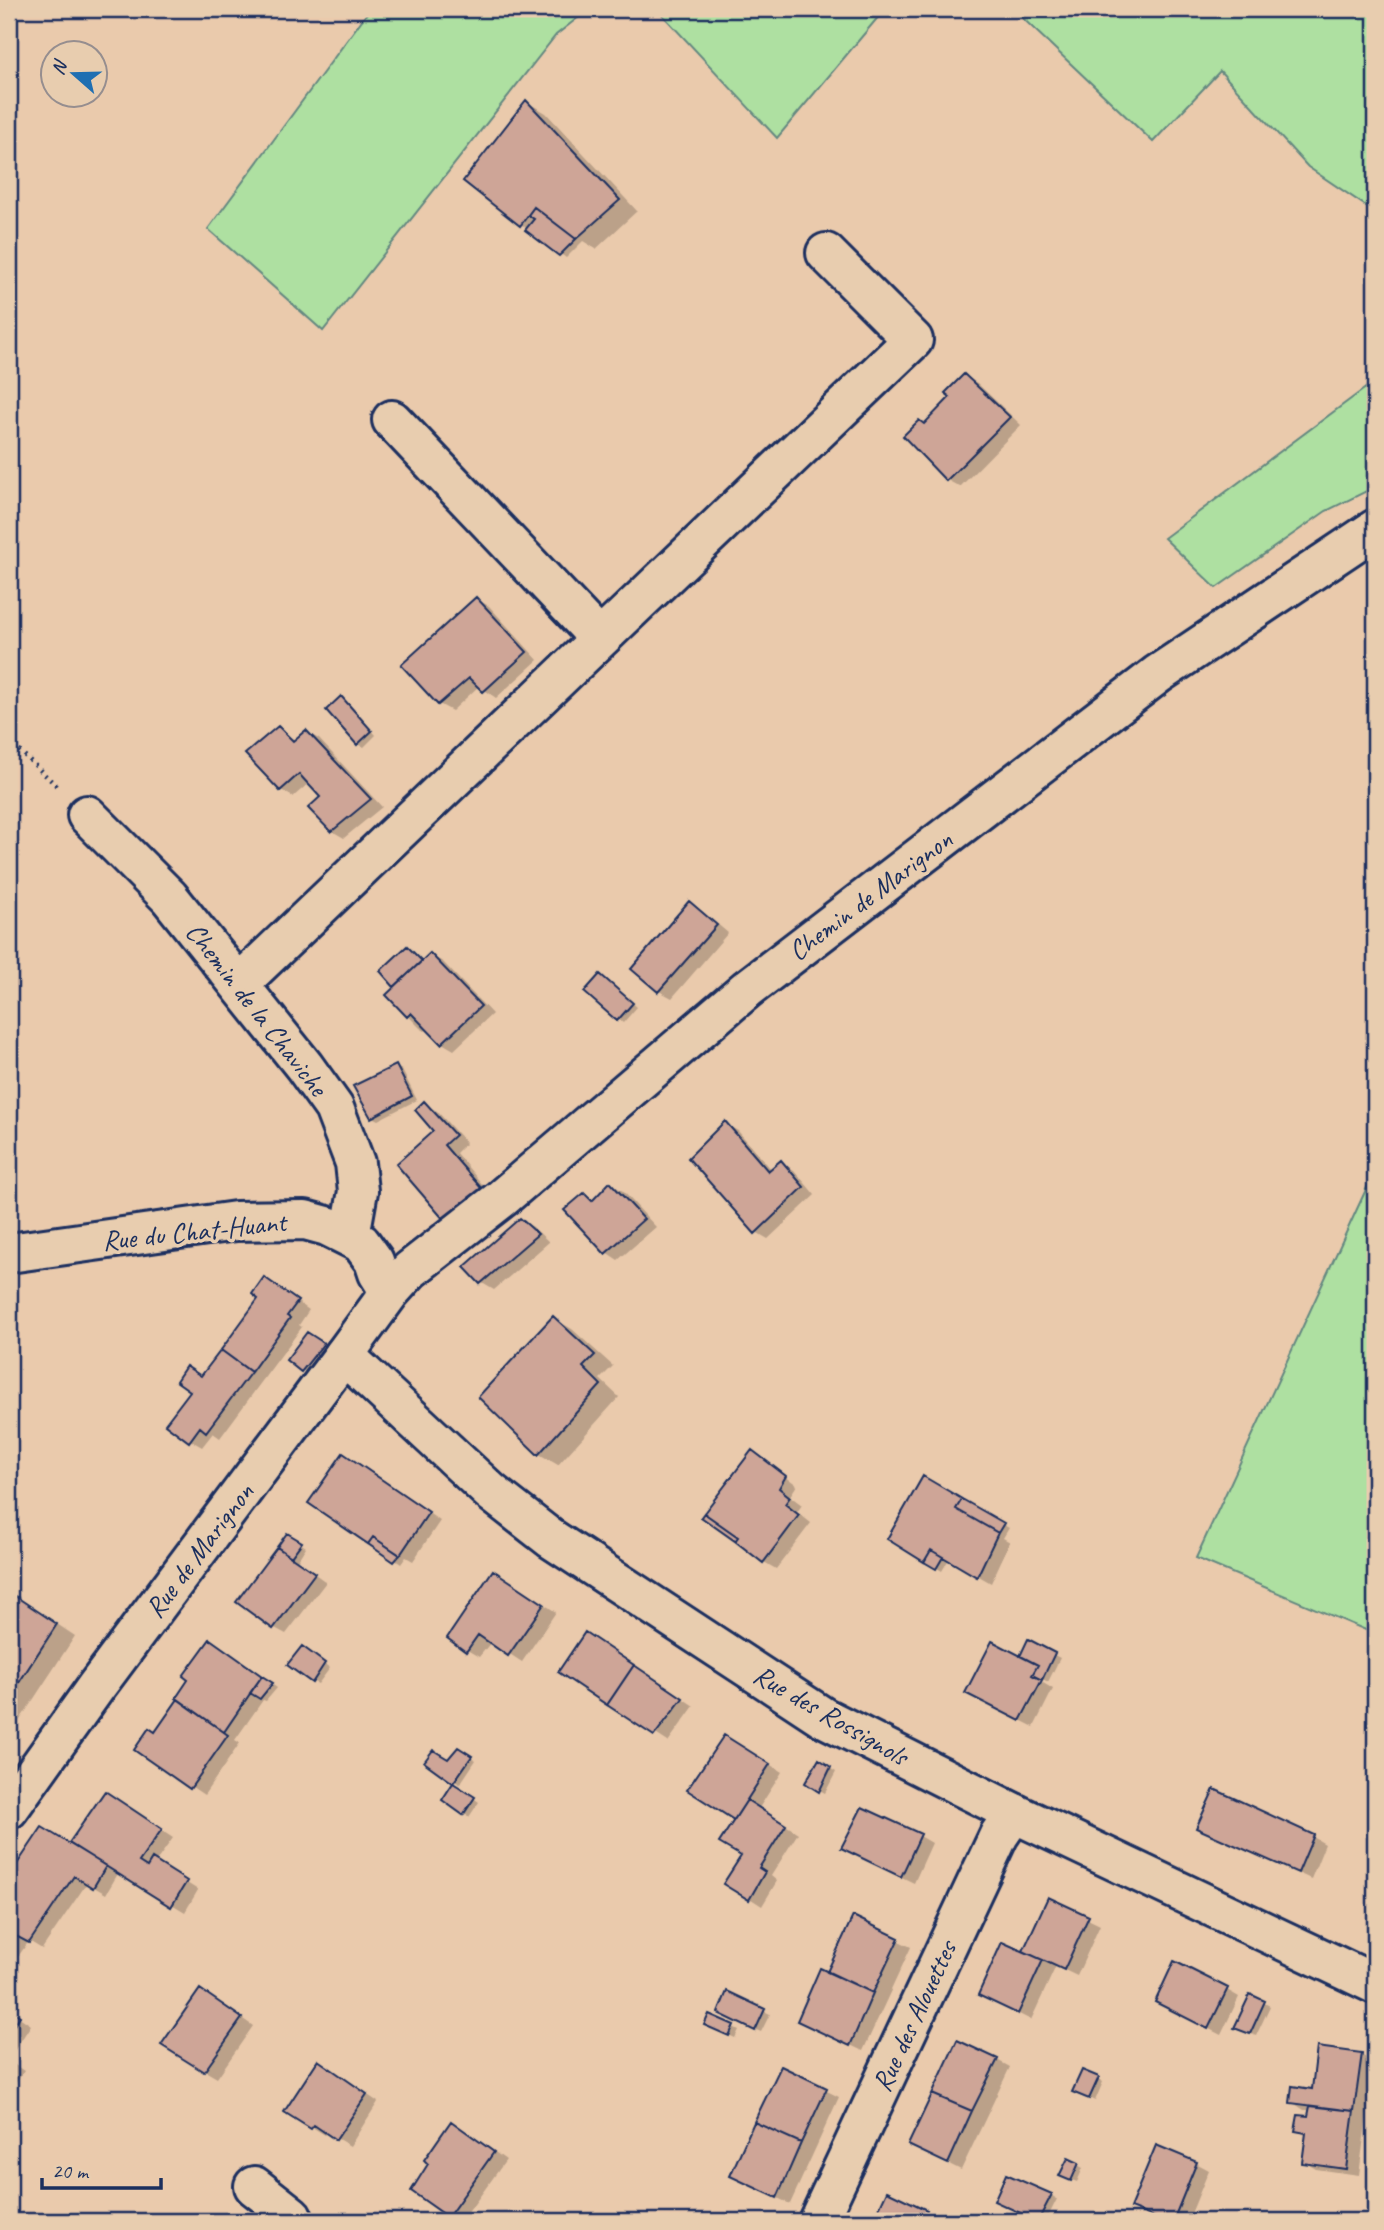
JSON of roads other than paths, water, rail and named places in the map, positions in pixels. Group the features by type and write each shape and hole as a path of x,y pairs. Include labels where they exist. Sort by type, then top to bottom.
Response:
{"street":[{"path":"239,984 913,340 826,253"},
{"path":"392,420 600,639"},
{"name":"Chemin de Marignon","path":"390,1292 410,1270 501,1199 747,989 1158,674 1375,529"},
{"name":"Chemin de la Chaviche","path":"87,815 169,897 334,1108 355,1163 358,1191 350,1236"},
{"name":"Rue du Chat-Huant","path":"9,1253 236,1221 306,1220 327,1226 360,1243 374,1261 390,1292"},
{"name":"Rue de Marignon","path":"9,1809 390,1292"},
{"name":"Rue des Rossignols","path":"344,1355 491,1492 550,1538 823,1717 1014,1813 1375,1984"},
{"name":"Rue des Alouettes","path":"818,2221 999,1835 1014,1813"},
{"path":"254,2186 292,2216 294,2221"}]}
